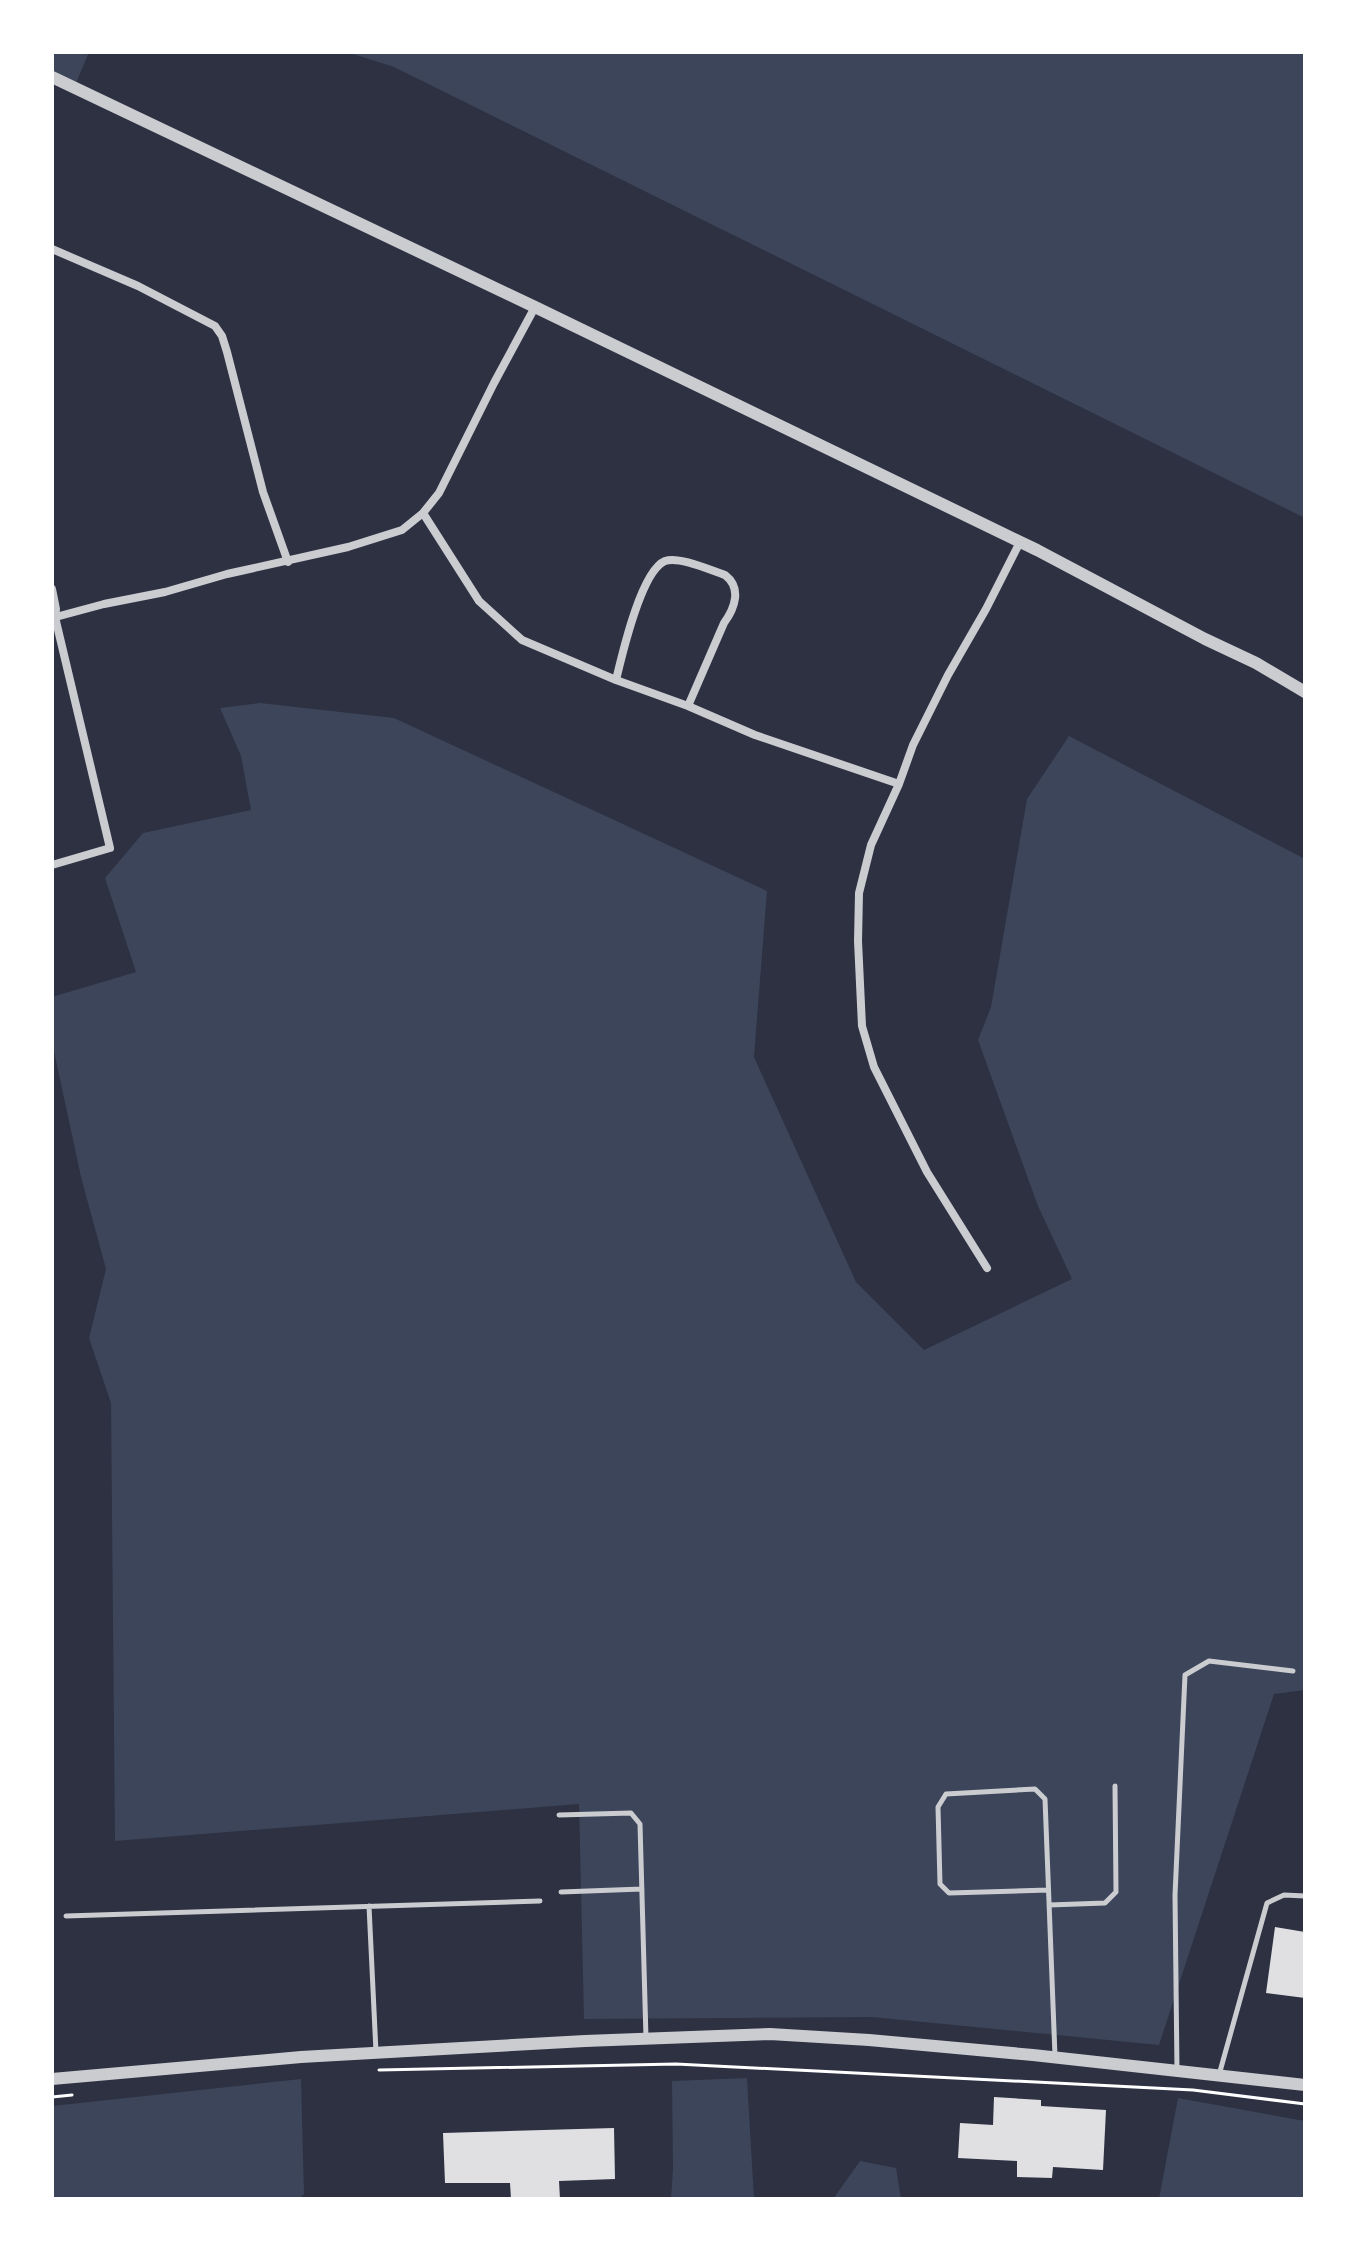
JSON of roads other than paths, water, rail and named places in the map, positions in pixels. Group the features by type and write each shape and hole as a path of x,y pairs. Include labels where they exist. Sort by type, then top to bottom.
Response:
{"street":[{"path":"52,77 1020,542 1256,663 1305,692"},
{"path":"52,249 138,286 215,326 227,352 263,492 288,562"},
{"path":"53,618 348,547 402,530 423,513 439,493 535,307"},
{"path":"423,513 479,601 522,640 755,735 899,784"},
{"path":"987,1268 927,1172 874,1067 862,1026 859,893 871,845 913,745 1020,542"},
{"path":"616,680 640,596 663,561 677,559 725,575 731,580 736,596 731,614 724,623 688,706"},
{"path":"52,589 56,609 53,618 110,848 52,865"},
{"path":"52,2079 301,2057 770,2034 1055,2057 1305,2085"}],"lane":[{"path":"1177,2071 1175,1895 1185,1675 1209,1661 1293,1671"},
{"path":"1049,1905 1105,1903 1116,1892 1115,1786"},
{"path":"1048,1890 949,1893 940,1884 938,1807 946,1794 1035,1789 1045,1799 1055,2057"},
{"path":"559,1815 631,1813 640,1824 646,2039"},
{"path":"561,1892 642,1889"},
{"path":"1219,2076 1267,1903 1284,1895 1305,1896"},
{"path":"66,1916 540,1901"},
{"path":"369,1906 376,2053"}]}
